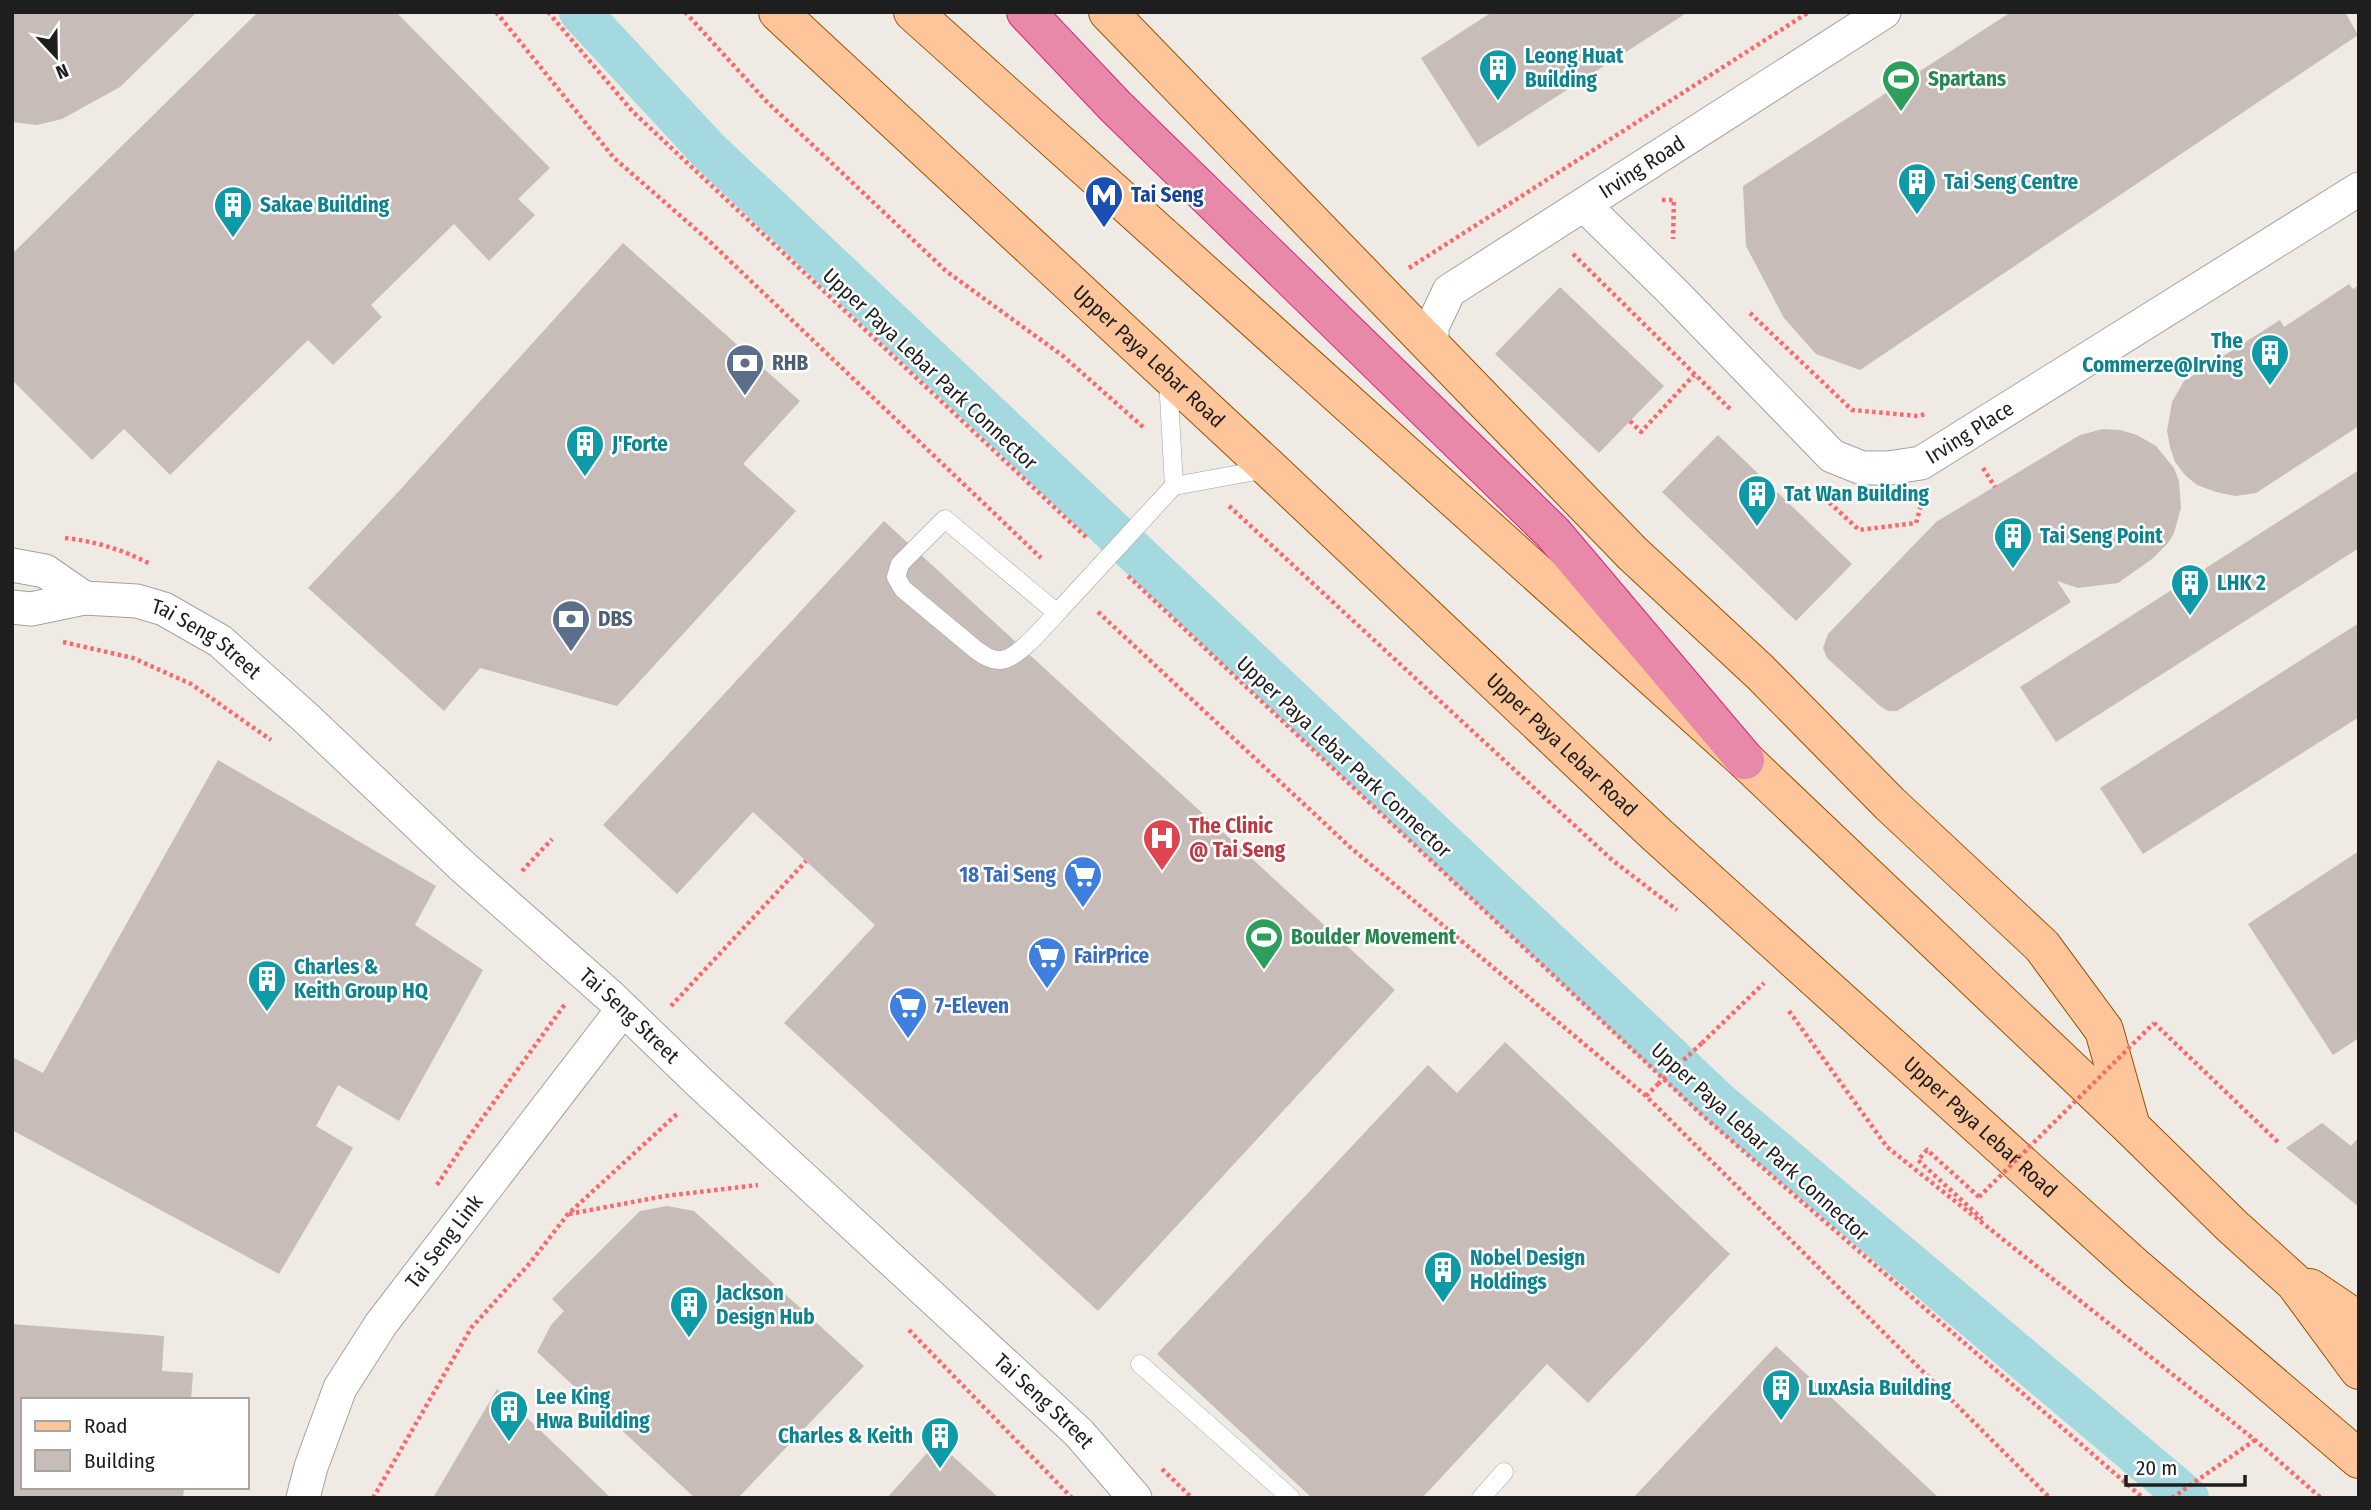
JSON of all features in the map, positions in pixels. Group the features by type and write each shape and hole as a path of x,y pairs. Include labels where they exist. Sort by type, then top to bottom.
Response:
{"highway":[{"path":"1026,12 1115,106 1553,533 1745,760"}],"main road":[{"name":"Upper Paya Lebar Road","path":"778,12 1270,469 1656,834 2136,1268 2359,1460"},
{"path":"912,12 1745,760 2232,1226 2295,1283 2359,1370"},
{"path":"1108,12 1632,553 1760,672 1891,804 2042,946 2104,1030 2131,1127"},
{"path":"2295,1283 2309,1288 2359,1321"}],"street":[{"name":"Irving Road","path":"1432,348 1432,327 1449,291 1884,12"},
{"name":"Irving Place","path":"1584,205 1673,292 1832,456 1862,468 1888,468 1921,463 2359,189"},
{"path":"12,565 45,570 84,598"},
{"name":"Tai Seng Street","path":"12,607 31,610 84,598 137,601 164,610 220,640 461,865 624,1009 1079,1433 1135,1498"},
{"name":"Tai Seng Link","path":"303,1498 311,1467 340,1388 381,1324 624,1009"}],"lane":[{"path":"1168,374 1173,487"},
{"path":"1062,607 945,519 900,564 896,577 903,589 986,657 1003,661 1018,653 1062,607 1173,487 1270,469"},
{"path":"1140,1364 1291,1498"},
{"path":"1481,1498 1504,1472"}],"path":[{"path":"496,12 614,158 708,240 1043,560"},
{"name":"Upper Paya Lebar Park Connector","path":"548,12 633,112 1091,542"},
{"path":"685,12 766,101 946,271 1063,356 1172,453"},
{"path":"1409,268 1809,12"},
{"path":"1660,200 1674,200 1673,239 1683,248"},
{"path":"1570,252 1733,411"},
{"path":"1741,305 1852,410 1918,416 1931,412"},
{"path":"1630,421 1641,432 1694,375"},
{"path":"1982,468 1993,461"},
{"path":"1986,474 1995,487"},
{"path":"1202,481 1612,860 1684,916"},
{"path":"1811,485 1859,530 1916,523 1922,502 1934,495"},
{"name":"Upper Paya Lebar Park Connector","path":"1122,570 1702,1115 2143,1498"},
{"path":"1089,604 1351,848 1646,1096 2050,1498"},
{"path":"522,872 552,839"},
{"path":"670,1007 806,861"},
{"path":"1646,1096 1767,980"},
{"path":"1783,1002 1887,1147 2255,1440 2321,1498"},
{"path":"2010,1245 1918,1160 1927,1150 1979,1197 2154,1023 2279,1143"},
{"path":"373,1498 471,1328 530,1263 568,1214 679,1112"},
{"path":"568,1214 665,1196 758,1185"},
{"path":"2172,1498 2255,1440"}],"building":[{"path":"12,12 197,12 120,87 62,119 37,125 12,122"},
{"name":"Sakae Building","path":"258,12 396,12 550,168 518,199 535,215 489,261 454,224 371,305 382,317 333,365 308,340 170,475 124,429 92,460 12,380 12,254"},
{"name":"Leong Huat Building","path":"1492,12 1688,12 1478,147 1421,58"},
{"name":"Tai Seng Centre","path":"2011,12 2345,12 2358,35 1860,370 1816,354 1784,318 1746,246 1743,186"},
{"name":"J'Forte","path":"623,243 800,401 743,464 796,511 617,706 480,668 444,711 308,588"},
{"name":"The Commerze@Irving","path":"2349,284 2353,289 2359,285 2359,426 2256,493 2235,496 2197,485 2175,462 2167,431 2172,402 2184,381 2280,320 2284,327"},
{"path":"1560,287 1664,386 1599,453 1495,354"},
{"name":"Tai Seng Point","path":"2103,429 2137,435 2156,446 2174,468 2179,481 2181,508 2174,533 2152,559 2118,583 2078,588 2057,581 2071,602 1897,711 1888,711 1880,706 1827,658 1823,648 1828,634 1936,522 2080,435"},
{"name":"Tat Wan Building","path":"1718,435 1852,564 1796,621 1662,492"},
{"name":"LHK 2","path":"2359,470 2359,548 2056,742 2020,687"},
{"name":"18 Tai Seng","path":"884,521 1395,990 1098,1311 784,1023 875,925 753,812 677,894 603,825"},
{"path":"2359,623 2359,717 2143,854 2100,788"},
{"name":"Charles & Keith Group HQ","path":"218,760 436,886 415,925 483,970 399,1121 338,1085 316,1126 353,1148 279,1274 12,1130 12,1057 43,1073"},
{"path":"2359,851 2359,1038 2333,1055 2248,924"},
{"name":"Nobel Design Holdings","path":"1505,1042 1730,1254 1588,1403 1547,1364 1422,1498 1312,1498 1157,1354 1428,1065 1457,1093"},
{"path":"2322,1123 2351,1146 2359,1137 2359,1207 2286,1148"},
{"name":"Jackson Design Hub","path":"667,1206 694,1211 864,1366 738,1498 695,1498 537,1352 551,1325 564,1311 552,1299 640,1211"},
{"path":"12,1324 164,1336 162,1371 193,1373 191,1398 21,1398 21,1489 184,1489 183,1498 12,1498"},
{"name":"LuxAsia Building","path":"1776,1346 1939,1498 1633,1498"},
{"name":"Lee King Hwa Building","path":"497,1389 611,1498 433,1498"},
{"name":"Charles & Keith","path":"937,1442 999,1498 887,1498"}],"waterway":[{"path":"580,12 708,150 1718,1102 2188,1498"}],"place":[{"name":"Leong Huat Building","path":"1498,102"},
{"name":"Spartans","path":"1901,113"},
{"name":"Tai Seng Centre","path":"1917,216"},
{"name":"Tai Seng","path":"1104,229"},
{"name":"Sakae Building","path":"233,239"},
{"name":"The Commerze@Irving","path":"2270,387"},
{"name":"RHB","path":"745,397"},
{"name":"J'Forte","path":"585,478"},
{"name":"Tat Wan Building","path":"1757,528"},
{"name":"Tai Seng Point","path":"2013,570"},
{"name":"LHK 2","path":"2190,617"},
{"name":"DBS","path":"571,653"},
{"name":"The Clinic @ Tai Seng","path":"1162,872"},
{"name":"18 Tai Seng","path":"1083,909"},
{"name":"Boulder Movement","path":"1264,971"},
{"name":"FairPrice","path":"1047,990"},
{"name":"Charles & Keith Group HQ","path":"267,1013"},
{"name":"7-Eleven","path":"908,1040"},
{"name":"Nobel Design Holdings","path":"1443,1304"},
{"name":"Jackson Design Hub","path":"689,1339"},
{"name":"LuxAsia Building","path":"1781,1422"},
{"name":"Lee King Hwa Building","path":"509,1443"},
{"name":"Charles & Keith","path":"940,1470"}]}
